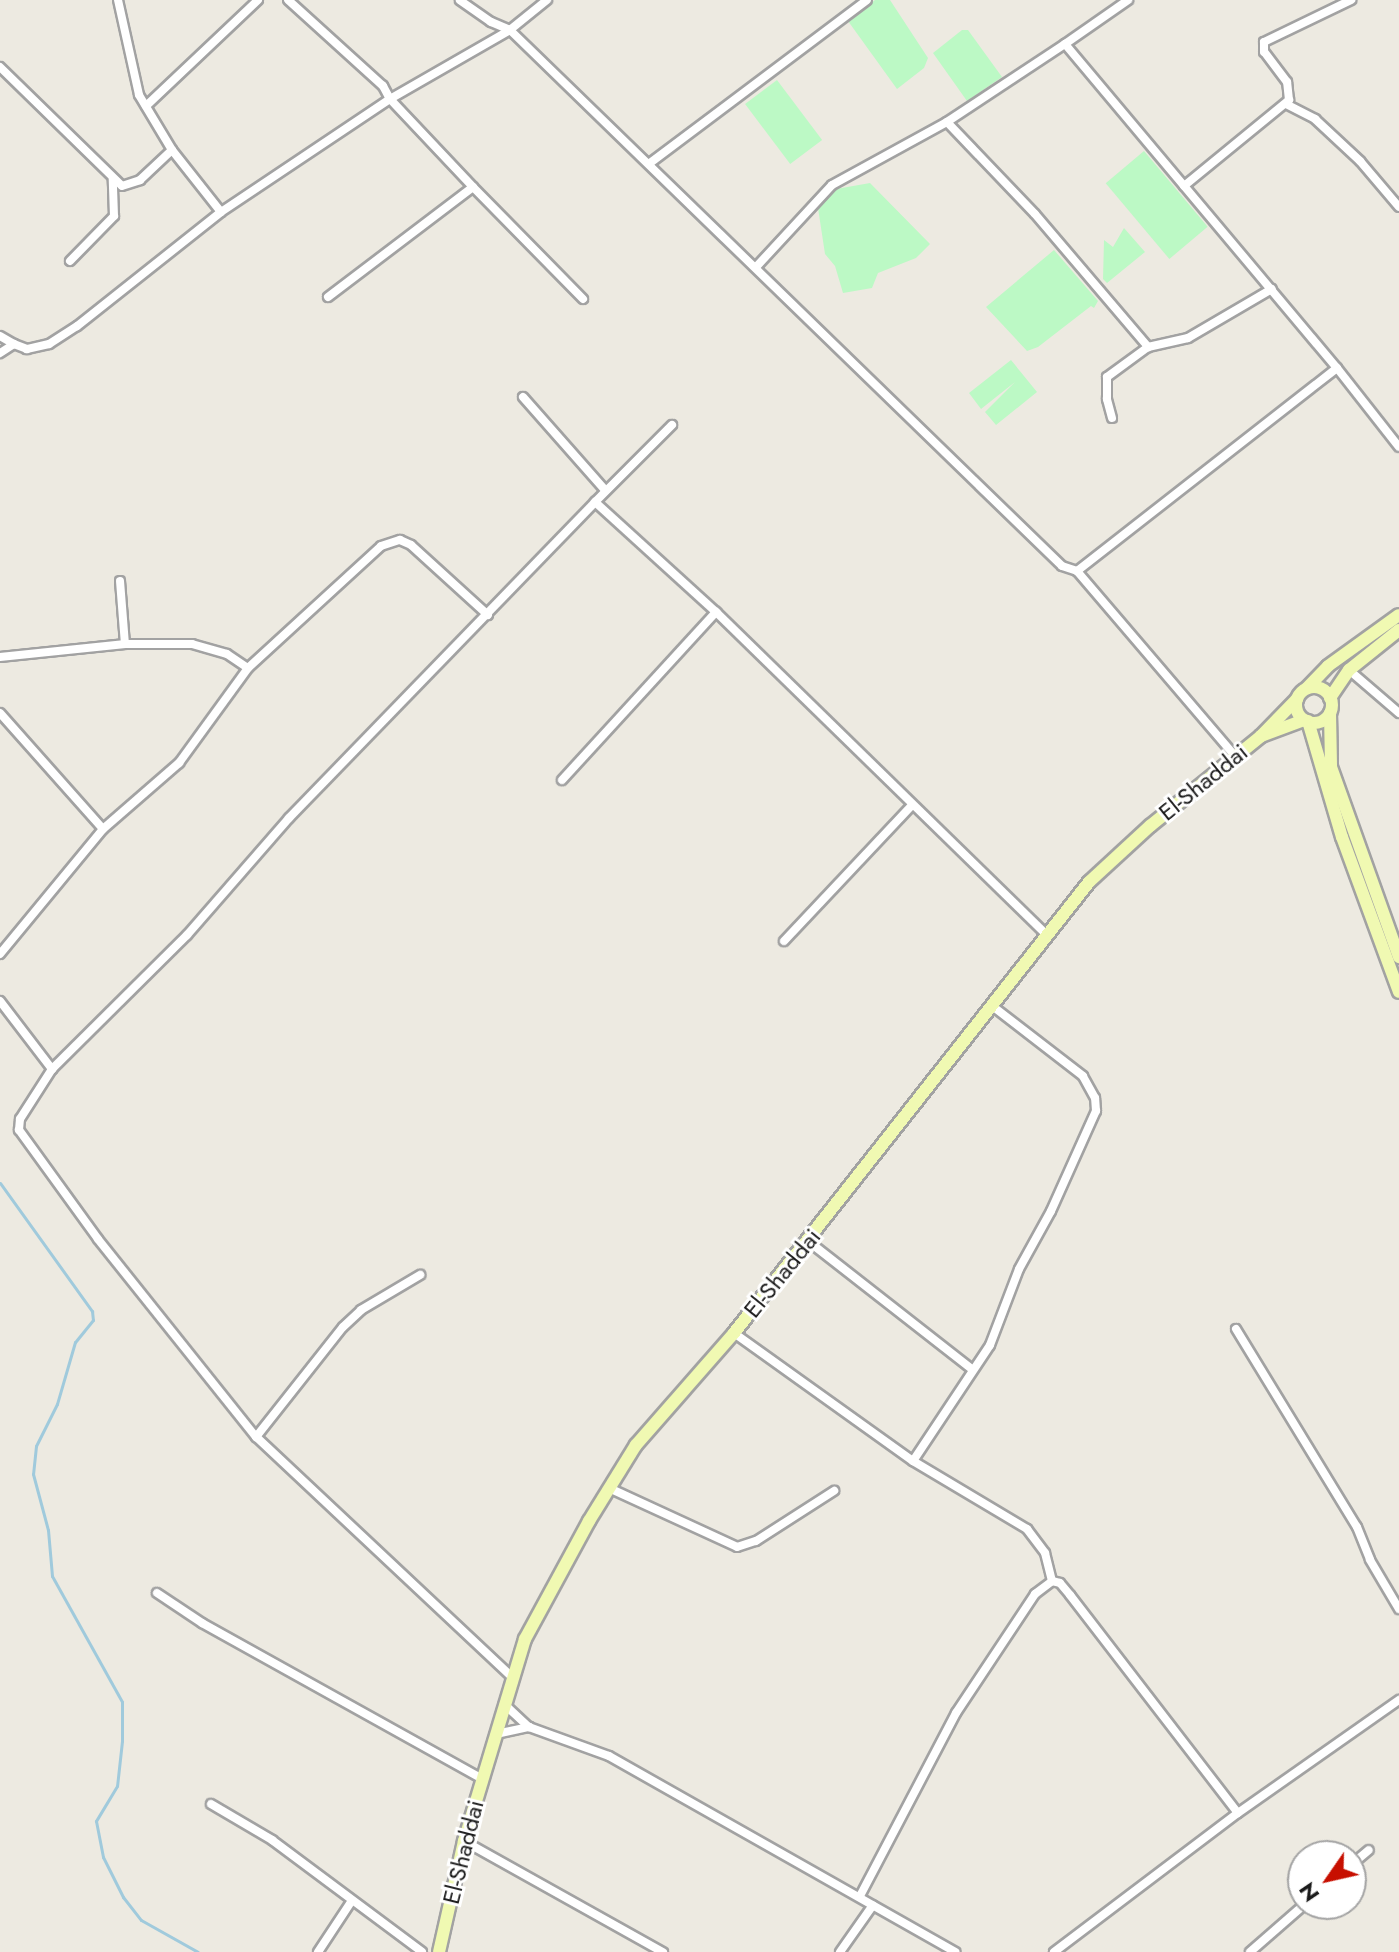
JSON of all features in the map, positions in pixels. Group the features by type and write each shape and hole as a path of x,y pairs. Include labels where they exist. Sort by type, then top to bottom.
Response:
{"street":[{"path":"118,0 136,84 146,106 172,150 221,212"},
{"path":"146,106 258,0"},
{"path":"288,0 383,86 390,99 583,299"},
{"path":"460,0 491,22 510,30 757,266 1062,566 1077,571 1234,755"},
{"path":"0,336 27,349 58,338 221,212 390,99 510,30 547,0"},
{"path":"650,163 867,0"},
{"path":"757,266 832,185 947,122 1128,0"},
{"path":"1184,186 1286,104 1287,82 1264,52 1264,42 1351,0"},
{"path":"1065,44 1272,289 1399,447"},
{"path":"0,67 122,186 140,180 172,150"},
{"path":"1286,104 1315,119 1360,161 1399,207"},
{"path":"947,122 1035,214 1148,347"},
{"path":"70,261 114,216 113,178"},
{"path":"328,297 473,187"},
{"path":"1112,418 1107,399 1107,377 1148,347 1188,338 1272,289"},
{"path":"0,353 14,344"},
{"path":"1077,571 1337,368"},
{"path":"523,397 605,490"},
{"path":"512,1677 256,1437 22,1138 20,1119 52,1069 177,946 289,818 488,615 605,490 672,425"},
{"path":"595,502 716,612 1046,934"},
{"path":"0,954 103,829 179,763 248,668 356,568 391,540 411,545 488,615"},
{"path":"120,581 125,644"},
{"path":"562,780 716,612"},
{"path":"1399,615 1328,666 1297,699 1297,710 1306,720 1337,822 1381,925 1399,957"},
{"path":"1399,630 1349,670 1330,698 1331,767 1399,992"},
{"path":"0,657 125,644 192,644 227,654 248,668"},
{"path":"1349,670 1399,713"},
{"path":"1307,688 1323,689 1330,698"},
{"name":"El-Shaddai","path":"439,1952 464,1841 512,1677 540,1608 609,1488 661,1413 734,1333 1089,882 1234,755 1261,736 1297,699"},
{"path":"0,713 103,829"},
{"path":"1261,736 1306,720 1318,722 1330,713"},
{"path":"784,941 912,805"},
{"path":"0,1001 52,1069"},
{"path":"913,1461 990,1345 1019,1269 1051,1211 1096,1111 1095,1098 1083,1076 991,1005"},
{"path":"808,1241 972,1369"},
{"path":"256,1437 352,1319 420,1275"},
{"path":"1236,1329 1357,1527 1370,1560 1399,1609"},
{"path":"734,1333 913,1461 1027,1529 1045,1553 1052,1581"},
{"path":"609,1488 737,1547 756,1541 834,1491"},
{"path":"1052,1581 1060,1583 1070,1595 1238,1813"},
{"path":"860,1896 956,1713 1035,1594 1052,1581"},
{"path":"157,1593 202,1623 482,1779"},
{"path":"1054,1952 1238,1813 1399,1700"},
{"path":"504,1704 529,1727 609,1756 955,1952"},
{"path":"496,1734 529,1727"},
{"path":"211,1804 272,1840 351,1902 422,1952"},
{"path":"464,1841 663,1952"},
{"path":"318,1952 351,1902"},
{"path":"840,1952 873,1905"},
{"path":"1250,1952 1287,1920"}],"green space":[{"path":"875,0 890,0 928,58 924,68 897,89 848,21"},
{"path":"962,30 968,30 1002,77 967,101 933,53"},
{"path":"777,80 822,140 790,164 745,104"},
{"path":"1144,151 1208,227 1169,259 1106,183"},
{"path":"870,183 930,244 916,258 878,273 872,288 843,293 835,266 825,254 818,208 825,191"},
{"path":"1124,228 1145,252 1107,283 1103,279 1104,240 1113,247"},
{"path":"1054,250 1098,301 1094,308 1091,306 1038,347 1027,351 986,307"},
{"path":"1011,360 1037,392 996,425 985,412 1015,382 981,409 969,393"}],"waterway":[{"path":"0,1183 92,1311 93,1320 75,1342 57,1404 36,1446 33,1474 48,1530 52,1576 122,1702 117,1786 96,1821 103,1857 123,1897 141,1920 198,1952"}]}
